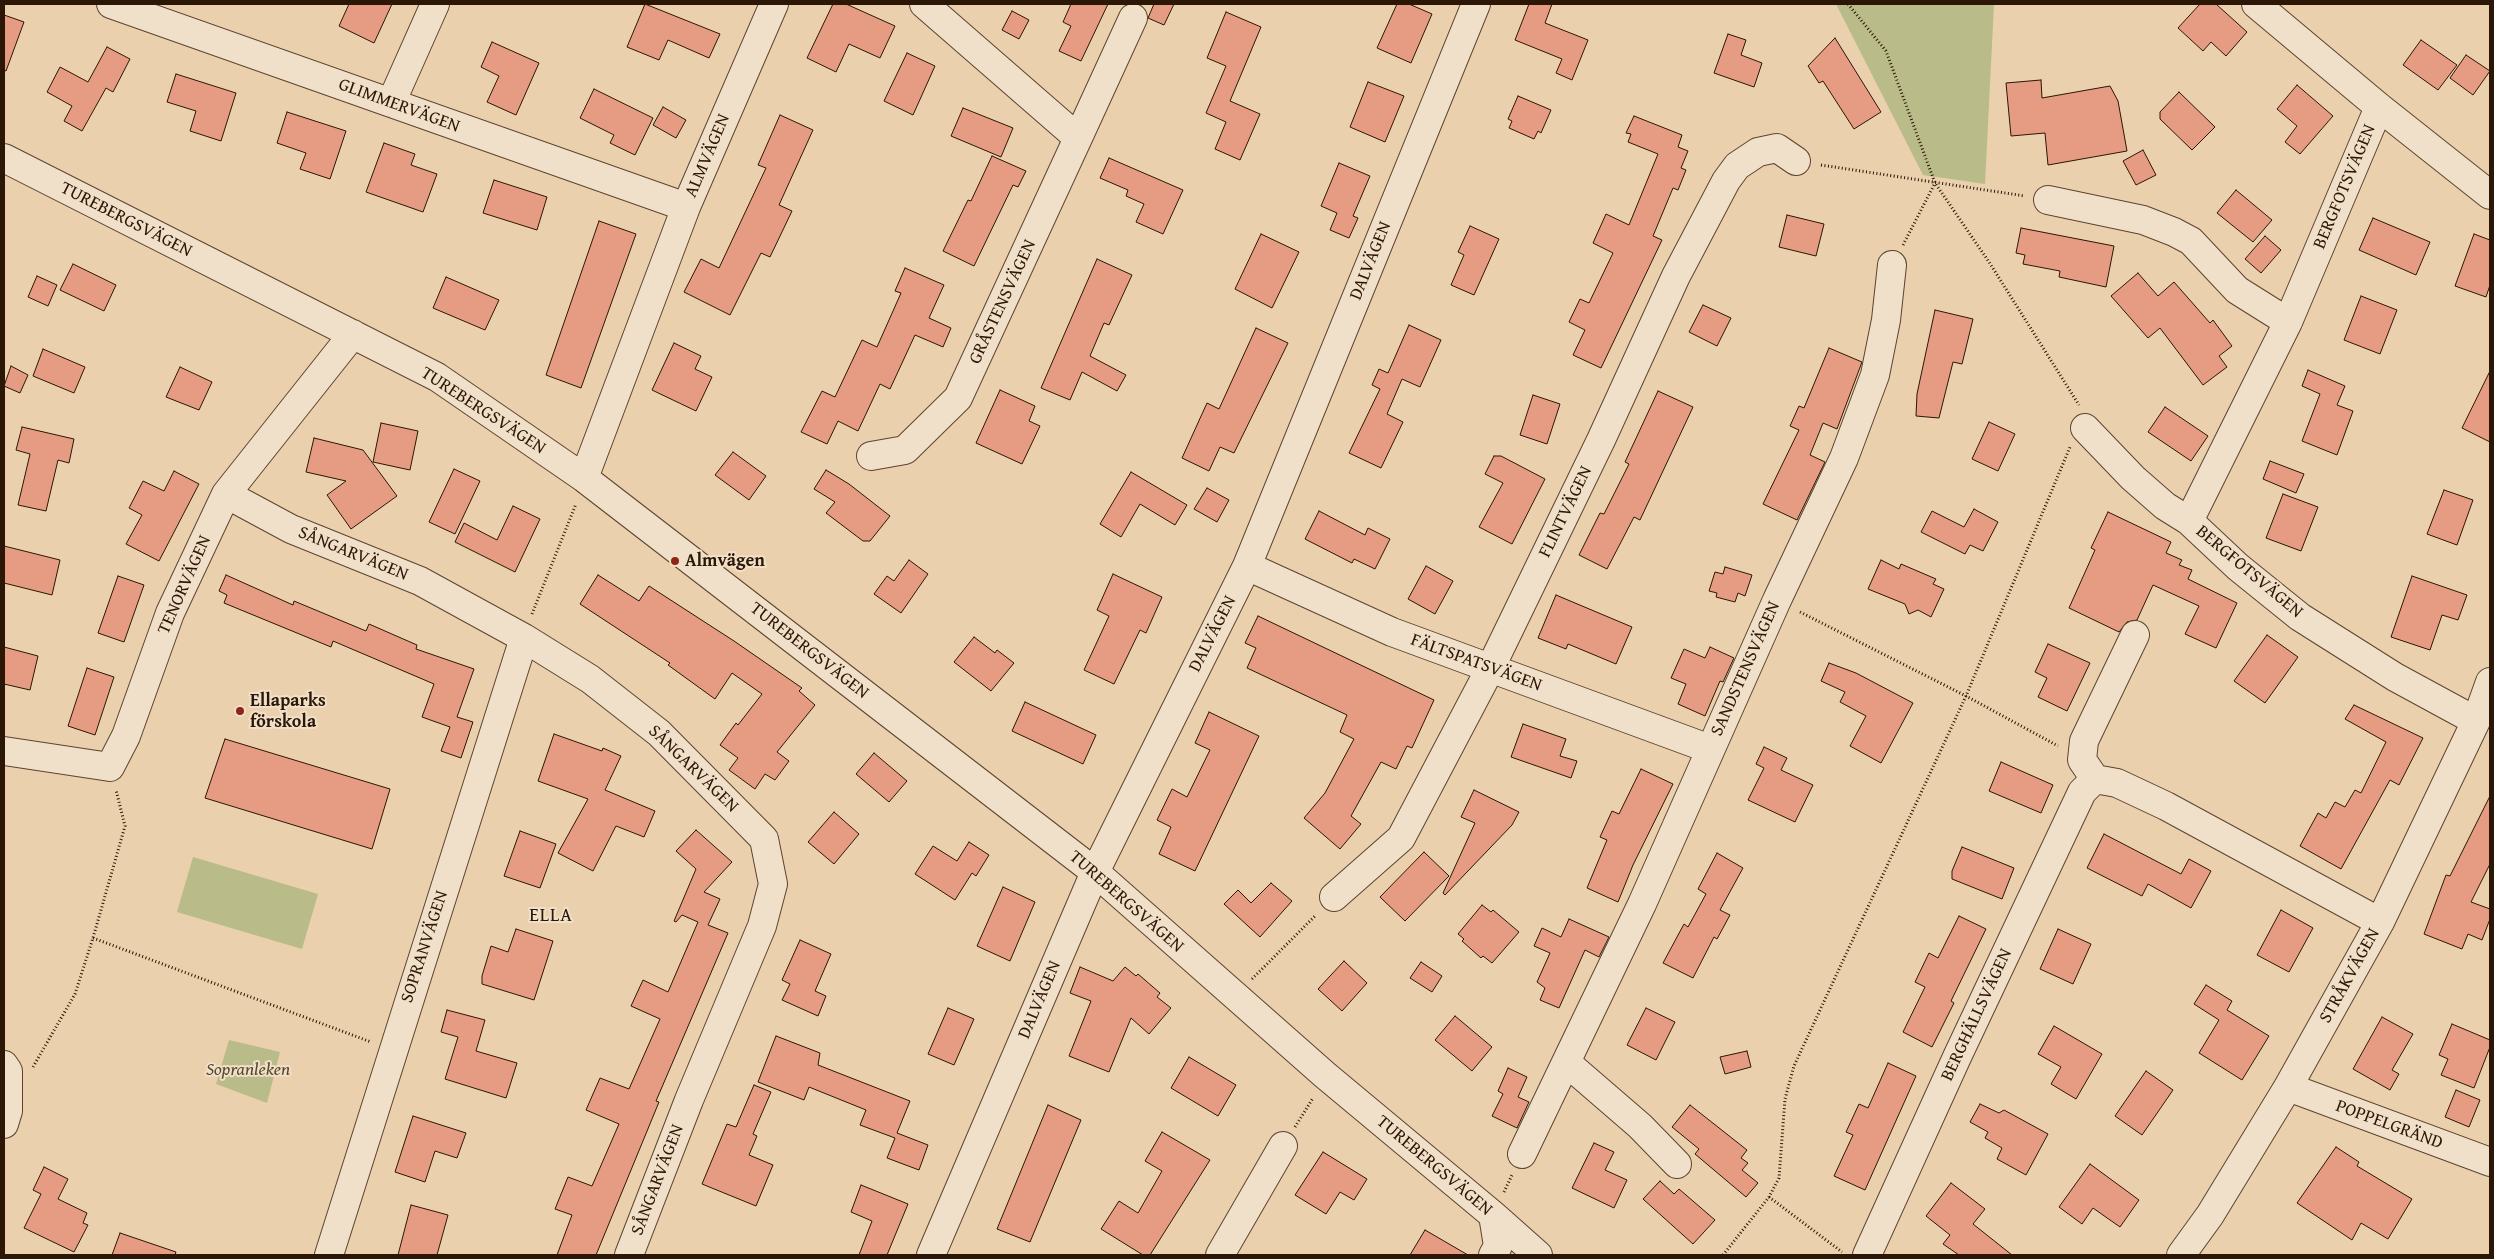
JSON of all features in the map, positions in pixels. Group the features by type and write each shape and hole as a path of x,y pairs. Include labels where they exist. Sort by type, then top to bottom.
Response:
{"street":[{"name":"GLIMMERVÄGEN","path":"111,4 686,208"},
{"path":"391,103 435,4"},
{"name":"ALMVÄGEN","path":"582,486 686,208 774,4"},
{"path":"924,4 1078,138"},
{"name":"DALVÄGEN","path":"931,1255 1095,872 1247,566 1476,4"},
{"name":"BERGFOTSVÄGEN","path":"2256,4 2379,107 2490,196"},
{"name":"GRÅSTENSVÄGEN","path":"871,456 906,450 958,398 1133,18"},
{"name":"BERGFOTSVÄGEN","path":"2379,107 2288,322 2189,521 2238,567 2300,617 2394,677 2476,721"},
{"name":"FLINTVÄGEN","path":"1334,897 1401,838 1490,669 1601,440 1676,276 1726,181 1737,166 1758,152 1777,148 1796,161"},
{"name":"TUREBERGSVÄGEN","path":"4,158 437,377 1095,872 1325,1076 1493,1214 1538,1255"},
{"path":"2048,200 2143,220 2174,232 2192,242 2237,290 2288,322"},
{"name":"SANDSTENSVÄGEN","path":"1522,1154 1642,904 1777,600 1844,458 1875,375 1886,320 1892,265"},
{"name":"TENORVÄGEN","path":"110,767 126,736 170,613 226,494 353,334"},
{"path":"2081,427 2165,506 2189,521"},
{"name":"SÅNGARVÄGEN","path":"226,494 291,529 420,580 524,638 590,679 659,733 764,839 773,884 762,926 688,1100 629,1255"},
{"name":"FÄLTSPATSVÄGEN","path":"1247,566 1392,632 1710,749"},
{"name":"BERGHÄLLSVÄGEN","path":"1867,1255 1957,1057 2082,792 2089,770 2084,741 2135,636"},
{"name":"SOPRANVÄGEN","path":"329,1255 392,1050 524,638"},
{"name":"STRÅKVÄGEN","path":"2181,1255 2210,1214 2288,1087 2380,922 2476,721 2490,682"},
{"path":"4,751 110,767"},
{"path":"2089,770 2166,806 2380,922"},
{"path":"1567,1063 1640,1126 1677,1164"},
{"path":"4,1065 8,1071 8,1111 4,1124"},
{"name":"POPPELGRÄND","path":"2288,1087 2490,1162"},
{"path":"1220,1255 1283,1146"},
{"path":"1493,1214 1498,1246 1493,1255"}],"path":[{"path":"1723,1255 1769,1197 1778,1178 1785,1099 1794,1066 1966,696 2081,427 1989,262 1935,183 1886,51 1848,4"},
{"path":"1796,161 2048,200"},
{"path":"1892,265 1935,183"},
{"path":"524,638 550,565 582,486"},
{"path":"1777,600 1966,696 2089,770"},
{"path":"32,1069 74,994 93,938 125,826 110,767"},
{"path":"1235,996 1334,897"},
{"path":"93,938 392,1050"},
{"path":"1283,1146 1325,1076"},
{"path":"1493,1214 1522,1154"},
{"path":"1769,1197 1847,1255"}],"green space":[{"path":"1836,4 1994,4 1985,184 1923,175"},
{"path":"193,857 318,894 302,949 177,912"},
{"name":"Sopranleken","path":"229,1040 280,1052 267,1103 216,1084"}],"building":[{"path":"349,4 392,4 374,43 339,26"},
{"path":"645,4 720,34 709,58 668,40 659,60 627,47"},
{"path":"833,4 846,4 895,26 880,58 849,44 836,72 807,58"},
{"path":"1071,4 1108,4 1081,61 1059,51 1071,26 1063,22"},
{"path":"1154,4 1174,4 1164,25 1148,18"},
{"path":"1397,4 1409,4 1432,14 1411,63 1377,48"},
{"path":"1529,4 1552,4 1545,23 1588,40 1572,80 1556,73 1562,59 1515,40"},
{"path":"2200,4 2216,4 2247,32 2226,56 2211,42 2203,51 2178,28"},
{"path":"1012,11 1029,20 1019,39 1002,30"},
{"path":"1226,12 1261,27 1230,101 1260,114 1240,160 1215,149 1226,122 1206,113 1226,66 1207,58"},
{"path":"4,15 24,22 6,71 4,70"},
{"path":"1728,34 1746,40 1741,55 1762,63 1754,87 1714,73"},
{"path":"1835,38 1881,112 1854,129 1823,81 1819,83 1808,66"},
{"path":"2421,40 2457,65 2438,90 2403,65"},
{"path":"492,42 539,63 516,115 487,102 499,76 481,67"},
{"path":"107,47 130,59 113,92 106,88 82,131 64,121 72,106 47,92 60,67 88,82"},
{"path":"907,53 935,66 913,115 884,101"},
{"path":"2466,55 2490,71 2473,95 2450,78"},
{"path":"176,74 236,93 221,141 190,131 196,111 167,102"},
{"path":"2041,80 2042,98 2110,86 2118,101 2127,151 2048,165 2045,133 2011,136 2006,83"},
{"path":"1368,82 1404,96 1385,142 1350,127"},
{"path":"2297,85 2333,116 2300,154 2285,142 2297,126 2277,109"},
{"path":"594,89 653,118 635,155 610,143 614,135 580,118"},
{"path":"2179,92 2215,127 2192,150 2160,119 2160,112"},
{"path":"1518,96 1551,110 1541,133 1538,131 1534,139 1509,128 1512,121 1508,119"},
{"path":"663,107 686,120 676,138 653,125"},
{"path":"963,108 1013,128 1001,157 951,136"},
{"path":"287,112 346,131 330,179 300,169 306,153 277,143"},
{"path":"780,115 813,130 779,205 792,211 770,257 761,253 730,315 684,292 701,259 719,268 766,168 758,165"},
{"path":"1634,116 1682,135 1678,147 1688,151 1681,168 1686,170 1678,190 1673,188 1653,236 1662,240 1601,368 1573,355 1585,330 1569,322 1580,299 1589,303 1613,253 1593,243 1606,214 1629,225 1658,154 1628,142 1631,134 1626,133"},
{"path":"384,143 415,154 411,165 437,174 423,212 366,192"},
{"path":"2143,150 2156,175 2136,185 2123,161"},
{"path":"992,156 1026,171 1018,187 1013,185 974,266 943,251 968,200 971,201"},
{"path":"1109,158 1183,190 1163,234 1136,222 1144,204 1126,196 1128,190 1100,178"},
{"path":"1339,163 1370,176 1353,216 1358,218 1349,238 1330,230 1337,213 1321,206"},
{"path":"494,180 547,197 537,230 483,213"},
{"path":"2236,190 2272,220 2253,242 2217,213"},
{"path":"1787,215 1824,224 1816,256 1779,247"},
{"path":"2373,218 2430,242 2416,275 2359,250"},
{"path":"599,221 636,234 581,388 546,375"},
{"path":"1470,226 1499,239 1474,295 1451,285 1464,255 1458,252"},
{"path":"2021,228 2114,246 2106,287 2059,277 2060,271 2023,264 2025,255 2016,253"},
{"path":"1261,234 1299,252 1272,308 1235,289"},
{"path":"2474,234 2490,240 2490,285 2486,297 2455,286"},
{"path":"2265,236 2281,250 2261,273 2245,259"},
{"path":"1097,259 1132,275 1109,325 1104,323 1090,356 1126,375 1117,391 1082,372 1070,400 1041,388"},
{"path":"73,264 116,285 104,311 60,290"},
{"path":"905,268 944,285 929,318 951,328 943,347 915,335 890,389 880,384 858,431 838,421 827,444 801,432 822,391 835,397 862,340 877,347 901,293 895,291"},
{"path":"2138,273 2158,296 2174,282 2210,323 2213,320 2232,346 2219,356 2227,367 2203,385 2160,328 2148,338 2111,296"},
{"path":"37,276 57,285 48,306 28,297"},
{"path":"446,277 499,300 485,330 433,308"},
{"path":"2361,296 2397,310 2380,354 2344,340"},
{"path":"1703,305 1731,318 1717,346 1689,332"},
{"path":"1935,310 1973,319 1962,364 1953,362 1939,418 1916,416 1917,394"},
{"path":"1409,325 1441,340 1420,387 1402,379 1387,414 1403,422 1381,468 1349,453 1380,389 1372,385 1379,369 1388,373"},
{"path":"1256,328 1288,343 1234,453 1220,447 1209,471 1182,458 1207,403 1219,409"},
{"path":"674,343 701,356 695,369 712,377 696,411 652,390"},
{"path":"1829,348 1862,362 1837,429 1823,423 1810,455 1825,462 1797,520 1763,504 1799,430 1790,426 1799,406 1804,408"},
{"path":"43,349 85,367 74,393 33,376"},
{"path":"11,366 28,375 20,393 4,386"},
{"path":"180,367 212,382 199,410 166,397"},
{"path":"2308,370 2345,386 2337,405 2353,411 2337,455 2302,441 2320,394 2302,386"},
{"path":"2490,371 2490,442 2462,428"},
{"path":"1000,390 1035,406 1029,421 1040,426 1022,464 976,443"},
{"path":"1658,391 1693,407 1640,520 1634,517 1607,569 1579,555 1600,513 1604,514 1629,464 1625,462"},
{"path":"1533,395 1560,404 1547,444 1520,435"},
{"path":"2165,407 2208,436 2191,461 2148,432"},
{"path":"1989,422 2015,434 1998,471 1972,459"},
{"path":"381,423 418,431 410,470 373,462"},
{"path":"22,427 74,439 69,463 58,460 46,511 18,505 30,454 16,450"},
{"path":"314,438 363,450 397,496 351,529 327,495 346,481 306,472"},
{"path":"733,452 766,476 749,500 715,475"},
{"path":"1494,456 1501,456 1545,479 1512,544 1479,527 1503,483 1485,474"},
{"path":"2270,461 2304,474 2296,493 2263,479"},
{"path":"454,469 480,481 455,534 429,522"},
{"path":"826,470 849,484 890,516 870,541 863,541 826,513 835,502 814,489"},
{"path":"174,471 199,484 159,561 126,544 142,515 129,508 143,481 164,491"},
{"path":"1131,472 1187,505 1175,525 1140,504 1121,537 1100,524"},
{"path":"1207,488 1229,500 1217,522 1194,509"},
{"path":"2444,490 2473,500 2457,545 2427,534"},
{"path":"2283,494 2318,507 2301,551 2266,538"},
{"path":"513,506 540,519 515,572 455,542 464,523 497,540"},
{"path":"1974,509 1998,522 1983,551 1970,545 1965,554 1921,532 1932,511 1964,527"},
{"path":"1319,511 1365,535 1368,528 1390,539 1375,569 1354,559 1352,563 1305,539"},
{"path":"2108,512 2171,542 2166,553 2182,560 2179,565 2192,570 2188,579 2237,603 2216,648 2185,634 2199,606 2153,585 2137,620 2127,622 2119,632 2069,608 2095,550 2091,548"},
{"path":"4,546 60,560 52,595 4,583"},
{"path":"909,560 928,574 901,613 874,594 887,576 894,581"},
{"path":"1881,560 1899,569 1901,564 1936,579 1933,584 1944,589 1931,617 1918,610 1909,614 1905,604 1868,589"},
{"path":"1426,566 1453,581 1435,614 1408,599"},
{"path":"1725,567 1752,575 1745,596 1738,593 1735,602 1716,597 1717,593 1709,591 1715,572 1723,574"},
{"path":"1113,574 1162,597 1146,633 1140,630 1114,684 1084,670 1109,616 1097,610"},
{"path":"226,575 293,605 294,601 366,631 369,624 417,645 416,649 474,669 457,717 473,722 461,758 441,751 450,727 422,717 434,684 333,641 331,647 224,603 227,595 219,591"},
{"path":"598,575 639,601 649,586 802,688 799,691 815,705 777,752 789,761 775,780 765,774 755,789 729,770 738,758 720,745 736,723 738,725 762,694 732,673 715,699 668,665 670,663 580,604"},
{"path":"118,576 144,585 124,642 98,633"},
{"path":"2412,576 2467,595 2458,620 2442,615 2430,650 2391,637"},
{"path":"1556,595 1632,627 1616,664 1568,644 1566,649 1538,638"},
{"path":"1258,616 1434,700 1412,748 1407,746 1396,769 1381,762 1351,816 1361,824 1340,849 1304,818 1325,793 1354,739 1340,732 1347,715 1247,668 1256,648 1245,643"},
{"path":"2267,635 2298,657 2265,703 2234,681"},
{"path":"974,637 995,653 997,650 1014,663 991,691 954,662"},
{"path":"2048,644 2090,663 2067,711 2038,697 2047,678 2035,672"},
{"path":"4,647 38,656 30,690 4,684"},
{"path":"1710,647 1734,658 1723,682 1720,681 1705,716 1678,704 1686,684 1671,678 1684,649 1705,658"},
{"path":"1829,663 1856,673 1913,703 1881,763 1850,746 1866,716 1840,702 1845,692 1821,681"},
{"path":"87,668 114,677 95,735 68,726"},
{"path":"1025,702 1096,735 1083,764 1012,731"},
{"path":"2354,705 2423,738 2399,785 2390,780 2341,869 2300,846 2318,813 2326,818 2335,802 2345,807 2355,790 2361,793 2386,742 2345,719"},
{"path":"1209,712 1259,736 1195,871 1159,854 1171,827 1157,820 1172,789 1187,797 1210,750 1195,743"},
{"path":"1523,724 1566,739 1560,756 1577,761 1571,778 1511,757"},
{"path":"554,734 602,751 603,748 621,756 605,790 655,811 644,837 616,826 593,871 558,853 588,799 538,781"},
{"path":"225,739 390,789 372,849 205,798"},
{"path":"1764,747 1787,758 1781,770 1813,785 1795,822 1748,800 1764,768 1756,764"},
{"path":"874,753 907,781 889,802 856,774"},
{"path":"2001,762 2053,785 2041,813 1989,791"},
{"path":"1641,769 1673,784 1633,865 1618,902 1587,888 1607,840 1600,837 1612,811 1619,814"},
{"path":"1474,790 1519,812 1512,825 1445,895 1443,893 1475,823 1461,817"},
{"path":"2490,796 2490,864 2471,902 2490,909 2490,919 2482,940 2468,934 2462,949 2424,934 2446,875 2450,876"},
{"path":"834,812 859,834 834,864 808,842"},
{"path":"696,830 732,862 704,892 720,899 708,925 728,933 656,1101 659,1102 596,1255 557,1255 572,1215 555,1209 568,1177 592,1186 619,1124 586,1110 600,1078 629,1089 660,1019 631,1006 643,980 668,992 698,922 682,915 676,922 674,921 696,869 676,851"},
{"path":"520,831 556,844 540,888 504,876"},
{"path":"2104,834 2181,874 2189,859 2211,871 2191,908 2148,884 2142,896 2087,868"},
{"path":"969,842 989,855 976,876 972,873 955,900 915,874 933,846 957,861"},
{"path":"1962,847 2014,868 2002,899 1952,879 1952,871"},
{"path":"1424,852 1449,876 1405,921 1380,897"},
{"path":"1717,853 1743,868 1720,910 1730,915 1717,939 1714,937 1693,978 1663,963 1684,924 1688,927 1706,894 1698,889"},
{"path":"1271,883 1292,901 1260,937 1224,904 1238,890 1251,903"},
{"path":"1003,887 1035,902 1010,961 977,946"},
{"path":"1482,905 1491,912 1493,910 1519,932 1492,963 1483,956 1481,958 1462,941 1464,939 1458,934"},
{"path":"2281,910 2313,928 2289,972 2257,955"},
{"path":"1959,916 1986,929 1951,1001 1954,1003 1932,1047 1903,1032 1925,987 1915,982 1929,953 1938,958"},
{"path":"1569,919 1609,937 1599,957 1585,950 1559,1008 1540,1000 1545,988 1537,982 1550,953 1534,946 1542,928 1561,937"},
{"path":"516,929 553,941 534,1000 482,984 482,976 491,946 508,952"},
{"path":"2058,929 2091,944 2073,984 2040,969"},
{"path":"800,940 831,954 815,991 826,996 818,1016 782,1000 790,984 782,980"},
{"path":"1344,961 1367,983 1342,1011 1318,989"},
{"path":"1421,962 1442,976 1432,992 1410,978"},
{"path":"1080,967 1113,981 1125,967 1136,976 1138,974 1160,993 1157,997 1171,1008 1149,1034 1131,1018 1109,1072 1069,1056 1091,1001 1070,993"},
{"path":"2206,985 2232,1001 2227,1010 2269,1036 2242,1080 2199,1053 2219,1020 2194,1004"},
{"path":"948,1008 974,1019 954,1065 928,1054"},
{"path":"1646,1008 1675,1022 1656,1060 1627,1045"},
{"path":"447,1010 485,1020 476,1051 517,1063 506,1098 445,1079 458,1037 441,1032"},
{"path":"1455,1016 1492,1047 1472,1071 1435,1040"},
{"path":"2382,1017 2413,1034 2392,1070 2399,1074 2390,1090 2353,1069"},
{"path":"2452,1024 2490,1040 2490,1047 2474,1088 2441,1075 2448,1059 2439,1055"},
{"path":"2054,1026 2102,1054 2076,1099 2051,1084 2061,1067 2038,1054"},
{"path":"776,1036 820,1053 818,1065 910,1101 897,1133 928,1145 919,1170 887,1158 895,1138 860,1125 866,1110 809,1087 804,1100 758,1082"},
{"path":"1747,1051 1751,1067 1725,1074 1720,1057"},
{"path":"1189,1057 1236,1085 1218,1116 1171,1088"},
{"path":"1888,1063 1916,1076 1865,1190 1834,1176 1853,1135 1846,1132 1859,1104 1868,1108"},
{"path":"1508,1068 1527,1077 1518,1097 1529,1102 1517,1128 1492,1116 1503,1094 1498,1091"},
{"path":"2146,1071 2173,1090 2142,1135 2115,1116"},
{"path":"754,1085 771,1092 753,1134 757,1136 749,1155 773,1165 756,1206 702,1184 727,1124 736,1127"},
{"path":"2456,1090 2480,1100 2469,1127 2445,1117"},
{"path":"1980,1104 1999,1113 2004,1110 2048,1134 2026,1175 1997,1159 2002,1148 1985,1138 1988,1132 1970,1122"},
{"path":"1048,1105 1081,1120 1030,1242 997,1229"},
{"path":"1690,1105 1747,1150 1741,1158 1748,1163 1742,1170 1758,1183 1746,1197 1695,1154 1699,1149 1672,1127"},
{"path":"413,1116 466,1133 457,1158 435,1151 425,1182 395,1172"},
{"path":"1162,1132 1210,1160 1150,1255 1143,1255 1101,1229 1119,1201 1138,1213 1162,1171 1145,1161"},
{"path":"1594,1143 1614,1152 1605,1170 1627,1180 1614,1208 1572,1188"},
{"path":"2336,1147 2359,1162 2357,1166 2412,1199 2388,1239 2361,1223 2352,1240 2297,1203"},
{"path":"1323,1152 1367,1179 1354,1200 1340,1192 1326,1214 1295,1195"},
{"path":"2090,1164 2139,1200 2120,1227 2093,1208 2082,1224 2059,1207"},
{"path":"44,1167 68,1179 58,1199 87,1213 83,1223 88,1225 74,1252 24,1228 41,1194 33,1190"},
{"path":"1660,1181 1674,1194 1679,1189 1715,1220 1693,1244 1643,1199"},
{"path":"1951,1183 1985,1209 1973,1224 2012,1255 1959,1255 1943,1244 1950,1235 1926,1216"},
{"path":"861,1185 908,1204 887,1255 859,1255 872,1221 851,1212"},
{"path":"411,1205 448,1215 437,1255 398,1255"},
{"path":"1425,1230 1468,1255 1410,1255"},
{"path":"120,1233 176,1252 175,1255 112,1255"}],"place":[{"name":"Almvägen","path":"675,561"},
{"name":"Ellaparks förskola","path":"240,711"}],"district":[{"name":"ELLA","path":"551,916"}]}
